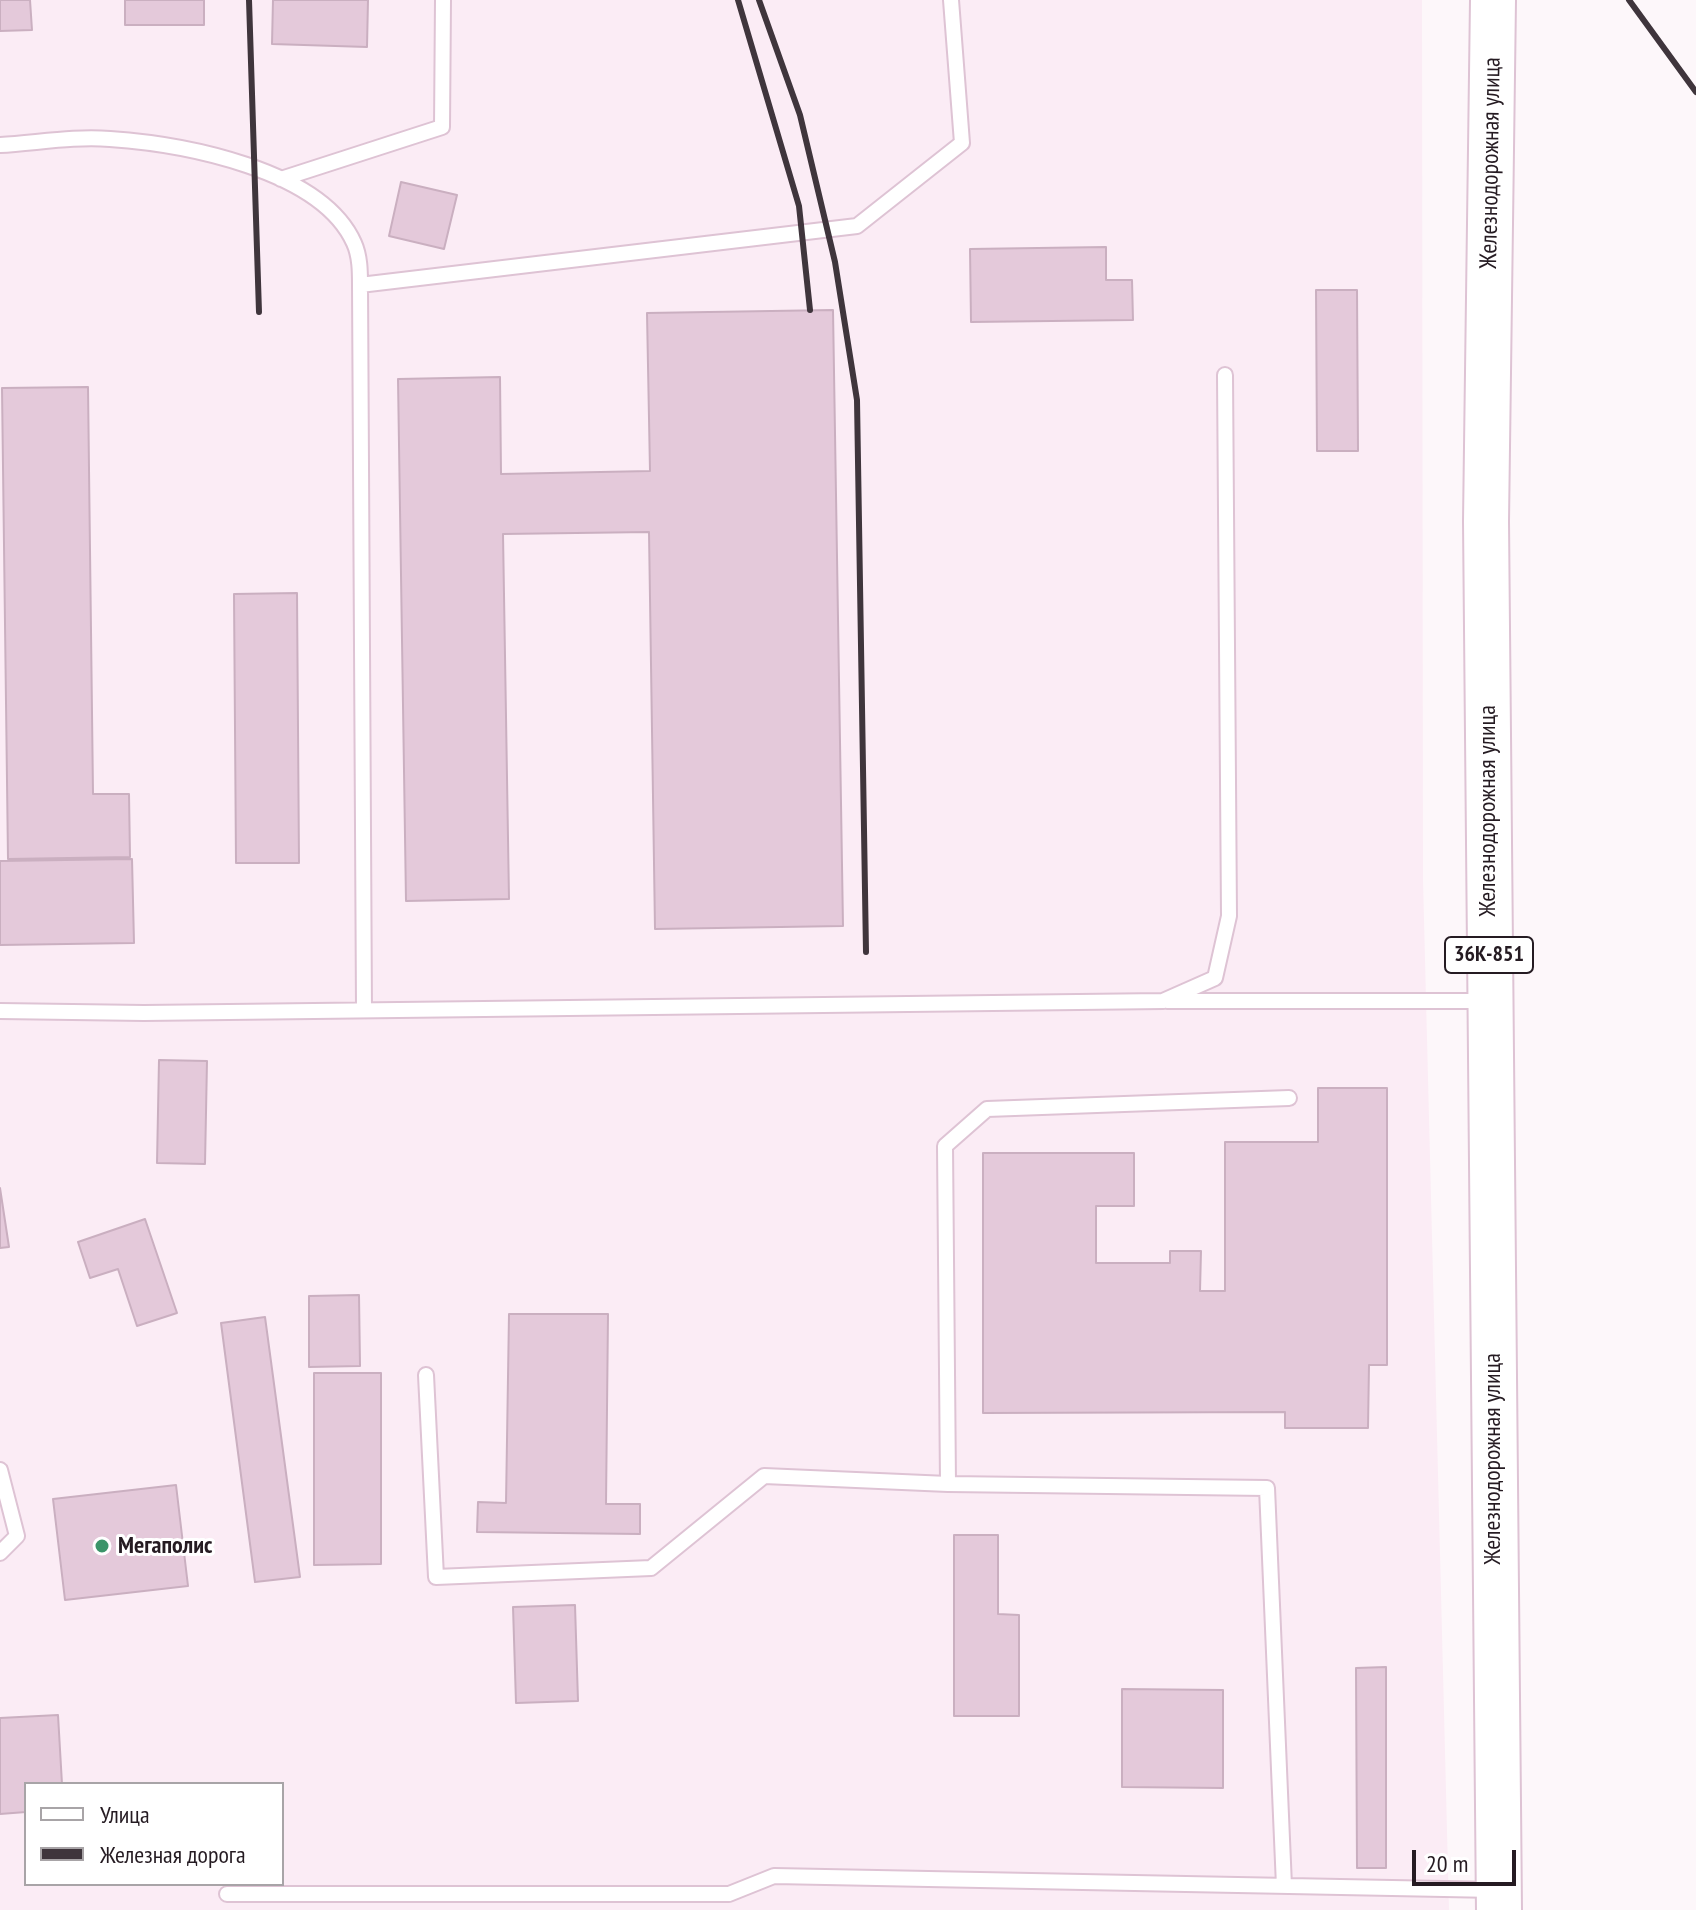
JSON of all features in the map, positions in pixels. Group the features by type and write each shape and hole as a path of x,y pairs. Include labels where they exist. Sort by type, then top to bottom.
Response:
{"main road":[{"name":"Железнодорожная улица","path":"1493,0 1486,521 1498,1900"}],"lane":[{"path":"281,179 442,127 443,0"},
{"path":"360,285 857,226 962,143 951,0"},
{"path":"0,145 107,138 210,154 281,179 315,198 343,224 355,245 360,285 364,1009"},
{"path":"1163,1001 1215,978 1229,916 1225,375"},
{"path":"0,1011 144,1013 1163,1001 1490,1001"},
{"path":"948,1484 945,1146 987,1109 1289,1098"},
{"path":"426,1375 436,1577 651,1568 764,1476 948,1484 1267,1488 1284,1886"},
{"path":"0,1470 17,1536 0,1553"},
{"path":"227,1894 729,1894 774,1876 1284,1886 1498,1900"}],"shaded area":[{"path":"0,0 1422,0 1423,880 1449,1910 0,1910"}],"building":[{"path":"0,0 30,0 32,30 0,31"},
{"path":"125,0 204,0 204,25 125,25"},
{"path":"273,0 368,0 367,47 272,44"},
{"path":"401,182 457,195 444,249 389,236"},
{"path":"1106,247 1106,280 1132,280 1133,320 971,322 970,249"},
{"path":"1316,290 1357,290 1358,451 1317,451"},
{"path":"833,310 843,926 655,929 649,532 503,534 509,899 406,901 398,379 500,377 501,474 650,471 647,313"},
{"path":"88,387 93,794 129,794 130,857 8,859 2,388"},
{"path":"297,593 299,863 236,863 234,594"},
{"path":"132,859 134,943 0,945 0,861"},
{"path":"159,1060 207,1061 205,1164 157,1163"},
{"path":"1318,1088 1387,1088 1387,1365 1369,1365 1368,1428 1285,1428 1285,1412 983,1413 983,1153 1134,1153 1134,1206 1096,1206 1096,1263 1170,1263 1170,1251 1201,1251 1200,1291 1225,1291 1225,1142 1318,1142"},
{"path":"0,1188 9,1247 0,1248"},
{"path":"145,1219 177,1313 137,1326 118,1269 90,1278 78,1242"},
{"path":"359,1295 360,1366 309,1367 309,1296"},
{"path":"509,1314 608,1314 606,1504 640,1504 640,1534 477,1532 478,1502 506,1503"},
{"path":"265,1317 300,1577 255,1582 221,1323"},
{"path":"314,1373 381,1373 381,1564 314,1565"},
{"path":"176,1485 188,1586 65,1600 53,1499"},
{"path":"954,1535 998,1535 998,1614 1019,1615 1019,1716 954,1716"},
{"path":"575,1605 578,1701 516,1703 513,1607"},
{"path":"1386,1667 1386,1868 1357,1868 1356,1668"},
{"path":"1122,1689 1223,1690 1223,1788 1122,1787"},
{"path":"58,1715 62,1782 24,1782 24,1812 0,1814 0,1718"}],"railway":[{"path":"249,0 259,312"},
{"path":"738,0 799,206 810,310"},
{"path":"759,0 800,115 835,262 857,400 866,952"},
{"path":"1629,0 1696,92"}],"place":[{"name":"Мегаполис","path":"102,1546"}]}
